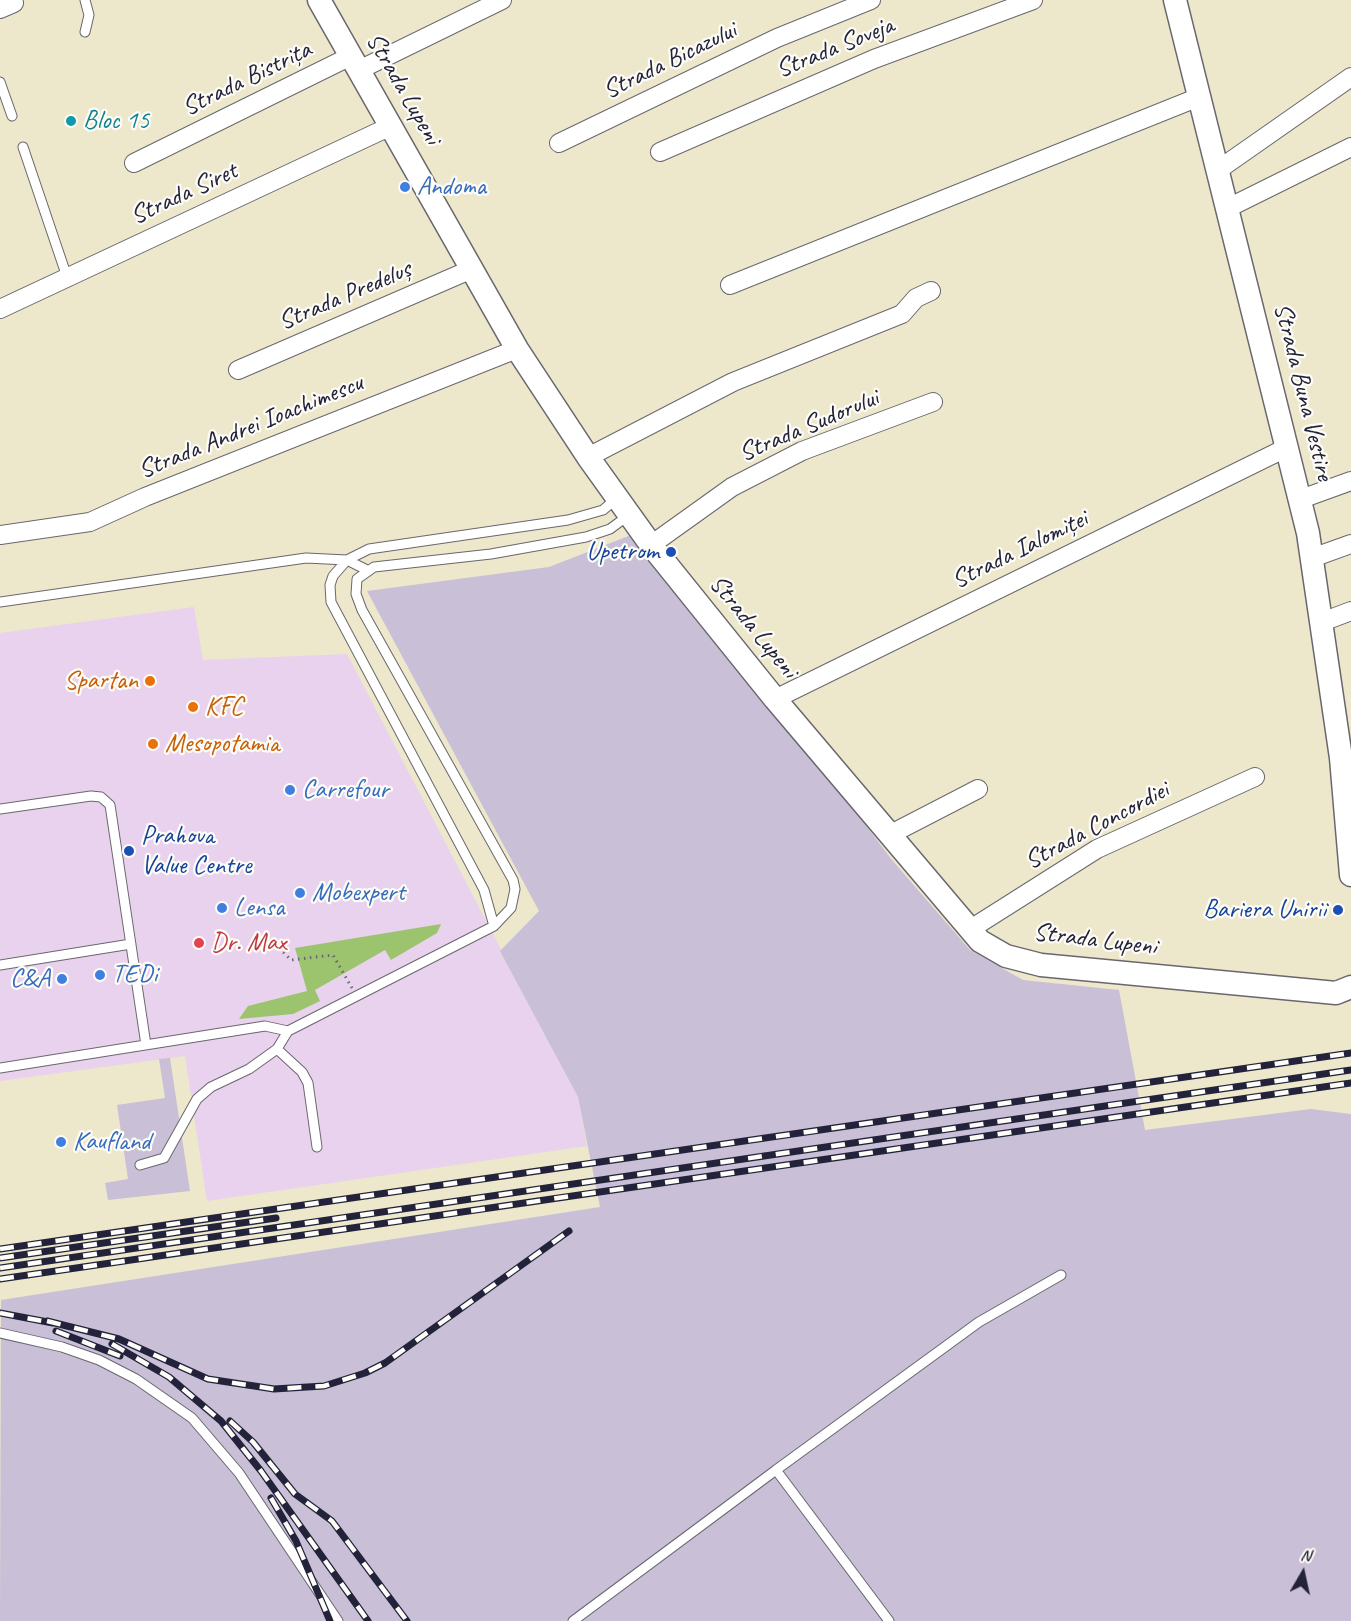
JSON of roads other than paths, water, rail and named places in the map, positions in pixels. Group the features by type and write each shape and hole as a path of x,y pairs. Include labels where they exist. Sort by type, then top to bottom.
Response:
{"street":[{"name":"Strada Lupeni","path":"319,0 517,349 588,457 651,545 775,699 980,941 999,953 1041,965 1336,993 1351,987"},
{"name":"Strada Bistrița","path":"134,163 355,63 502,0"},
{"name":"Strada Bicazului","path":"559,143 777,38 871,0"},
{"name":"Strada Soveja","path":"660,152 864,63 1033,0"},
{"name":"Strada Buna Vestire","path":"1175,0 1301,499 1346,756 1351,875"},
{"path":"1218,170 1351,77"},
{"path":"730,285 1199,97"},
{"name":"Strada Siret","path":"0,309 391,126"},
{"path":"1228,208 1351,147"},
{"name":"Strada Predeluș","path":"238,370 472,269"},
{"path":"588,457 733,382 902,314 916,298 931,291"},
{"name":"Strada Andrei Ioachimescu","path":"0,535 90,522 145,497 517,349"},
{"name":"Strada Sudorului","path":"651,545 732,487 802,451 933,402"},
{"name":"Strada Ialomiței","path":"775,699 1288,447"},
{"path":"1301,499 1351,481"},
{"path":"1312,558 1351,544"},
{"path":"1322,622 1351,611"},
{"name":"Strada Concordiei","path":"969,930 1097,849 1255,777"},
{"path":"891,834 978,789"}],"lane":[{"path":"85,0 89,15 86,32"},
{"path":"0,82 12,116"},
{"path":"23,147 67,277"},
{"path":"494,926 484,890 331,602 330,585 333,576 347,560 361,552 383,546 580,517 623,506"},
{"path":"0,602 306,558 347,560 367,570 570,540 610,529 623,506"},
{"path":"140,1165 164,1158 196,1099 211,1086 249,1069 277,1049 288,1031 494,926 511,908 515,889 513,880 358,602 356,584 367,570"},
{"path":"0,809 91,796 104,799 111,809 146,1045"},
{"path":"0,965 131,944"},
{"path":"0,1068 265,1026 288,1031"},
{"path":"277,1049 302,1072 308,1083 317,1147"},
{"path":"573,1621 979,1322 1061,1275"},
{"path":"0,1333 62,1347 99,1360 136,1379 192,1418 239,1473 338,1621"},
{"path":"776,1470 889,1621"}],"railway":[{"path":"0,1249 1351,1053"},
{"path":"0,1268 1351,1070"},
{"path":"0,1279 1351,1083"},
{"path":"0,1258 276,1218"},
{"path":"47,1321 119,1339 208,1379 274,1389 324,1386 365,1373 385,1363 569,1231"},
{"path":"0,1313 53,1323"},
{"path":"56,1331 120,1356"},
{"path":"112,1344 169,1377 221,1421 261,1471 368,1621"},
{"path":"230,1421 253,1442 295,1494 332,1521 407,1621"},
{"path":"271,1498 296,1541 330,1621"}],"place":[{"name":"Bloc 15","path":"71,121"},
{"name":"Andoma","path":"405,187"},
{"name":"Upetrom","path":"671,552"},
{"name":"Spartan","path":"150,681"},
{"name":"KFC","path":"193,707"},
{"name":"Mesopotamia","path":"153,744"},
{"name":"Carrefour","path":"290,790"},
{"name":"Prahova Value Centre","path":"129,851"},
{"name":"Mobexpert","path":"300,893"},
{"name":"Lensa","path":"222,908"},
{"name":"Bariera Unirii","path":"1338,910"},
{"name":"Dr. Max","path":"199,943"},
{"name":"TEDi","path":"100,975"},
{"name":"C&A","path":"62,979"},
{"name":"Kaufland","path":"61,1142"}]}
